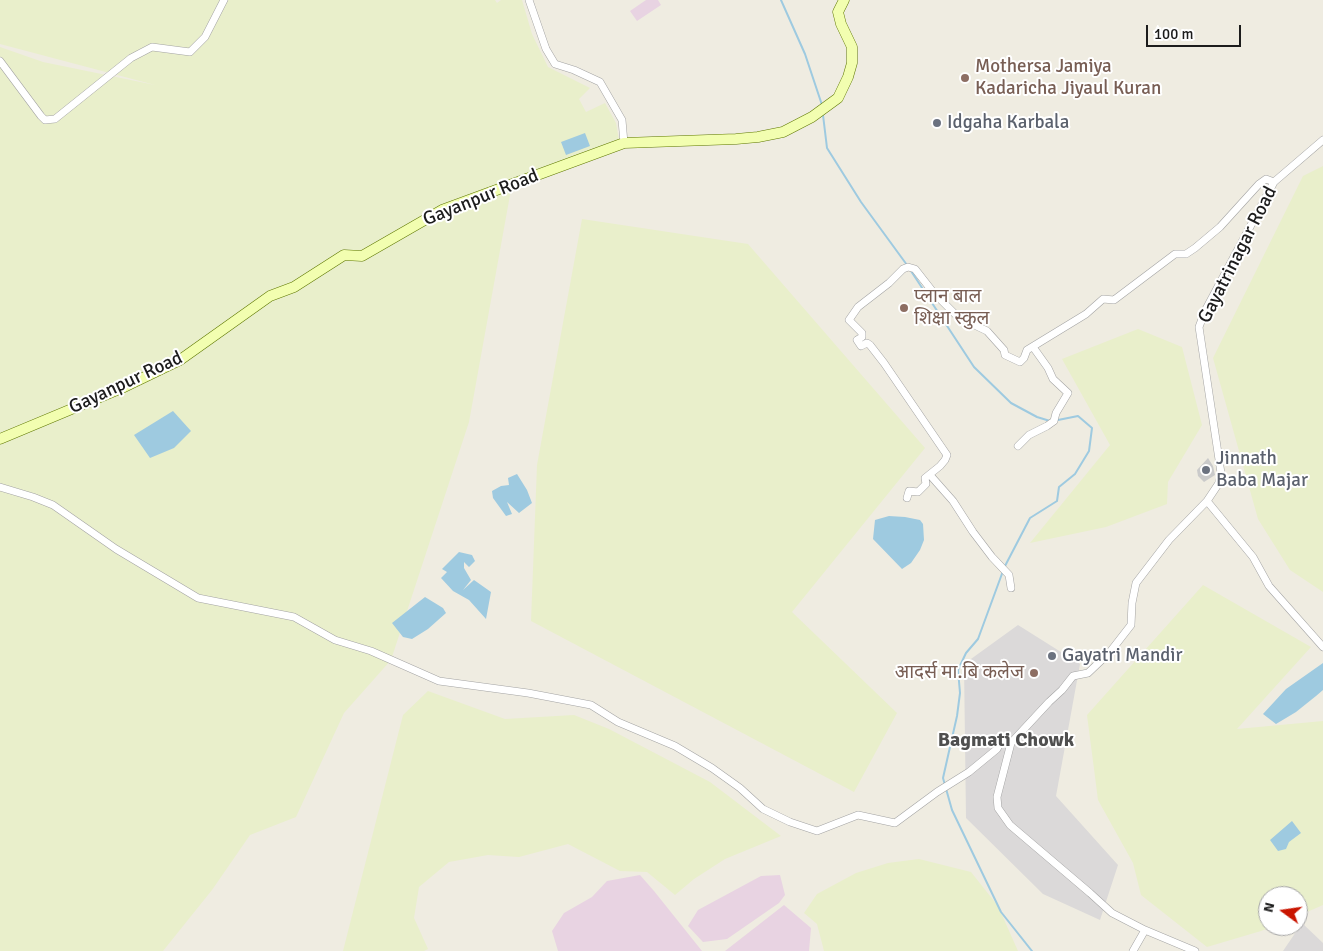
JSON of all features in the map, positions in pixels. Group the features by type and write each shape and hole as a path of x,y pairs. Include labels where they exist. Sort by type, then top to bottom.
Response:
{"street":[{"path":"0,61 41,116 45,120 55,118 132,58 152,47 190,52 205,37 224,0"},
{"path":"529,0 546,50 555,64 600,82 622,120 624,142"},
{"name":"Gayanpur Road","path":"0,439 122,388 180,360 270,296 294,287 344,255 362,256 442,210 624,142 758,137 783,132 812,117 838,98 852,63 852,47 840,24 838,12 844,0"},
{"name":"Gayatrinagar Road","path":"1195,951 1145,930 1112,913 1010,826 998,808 997,798 1012,743 1062,690 1072,676 1088,673 1110,652 1131,625 1132,603 1136,583 1169,540 1207,501 1219,483 1221,473 1199,328 1206,311 1274,182 1323,140"},
{"path":"907,498 909,491 918,492 926,484 925,478 945,460 947,454 870,345 867,343 861,346 856,340 862,336 862,333 849,320 855,310 889,283 903,269 908,267 915,269 933,292 958,317 982,328 1004,350 1005,355 1020,362 1027,350 1086,314 1103,299 1114,300 1175,254 1186,254 1195,248 1220,227 1259,184 1266,179 1274,182"},
{"path":"1018,446 1029,435 1054,421 1056,413 1068,393 1053,379 1048,368 1033,347"},
{"path":"930,475 953,501 987,551 1007,571 1011,588"},
{"path":"0,487 53,505 116,549 198,598 294,617 335,640 378,654 439,681 528,693 591,705 618,722 675,746 712,768 740,788 762,809 790,822 817,831 858,814 895,823 969,772 997,749 1002,739 1012,743"},
{"path":"1207,501 1253,557 1269,586 1323,646"},
{"path":"1133,951 1145,930"}],"shaded area":[{"path":"646,0 658,0 661,5 637,21 630,11"},
{"name":"Jinnath Baba Majar","path":"1208,458 1213,466 1215,475 1204,482 1198,476 1197,470"},
{"path":"1018,625 1080,664 1056,796 1118,865 1100,920 1043,894 966,818 964,664"},
{"path":"640,875 702,951 558,951 552,931 564,913 592,897 607,881"},
{"path":"780,875 785,895 779,903 727,939 703,942 688,926 698,910 761,876"},
{"path":"784,905 811,928 809,951 725,951"},
{"path":"1308,929 1323,943 1323,951 1283,951 1293,936 1308,936"}],"green space":[{"path":"0,0 495,0 497,3 501,0 522,0 532,34 548,67 590,88 579,99 586,112 605,103 616,123 619,140 512,184 469,422 391,660 344,713 296,817 250,835 212,890 163,951 0,951 0,47 43,62 155,85 0,44"},
{"path":"1323,166 1323,592 1290,570 1258,519 1213,358 1303,176"},
{"path":"582,219 748,244 925,448 792,612 897,713 854,792 531,621 537,465"},
{"path":"1138,329 1182,347 1202,425 1168,482 1167,504 1106,527 1030,543 1110,445 1062,359"},
{"path":"1203,585 1311,647 1237,729 1323,721 1323,905 1308,912 1308,886 1258,886 1258,932 1207,947 1141,895 1133,863 1098,800 1087,715"},
{"path":"428,691 505,719 574,715 609,729 710,782 781,836 725,859 694,879 675,895 647,872 620,871 568,844 519,857 488,855 449,862 419,887 414,918 428,949 424,951 343,951 403,715"},
{"path":"919,859 971,872 998,906 1018,951 824,951 817,924 804,913 817,894 856,873 888,863"}],"water":[{"path":"585,133 590,146 566,155 561,142"},
{"path":"173,411 191,431 174,448 150,458 134,435"},
{"path":"517,474 527,490 532,503 519,513 507,502 512,514 506,516 493,498 492,491 501,486 509,485 508,478"},
{"path":"889,516 920,520 923,524 924,540 920,550 911,563 902,569 873,539 875,520"},
{"path":"459,552 472,555 475,561 469,567 464,562 464,568 471,580 463,590 474,580 491,592 486,619 469,600 453,591 441,578 447,572 442,569"},
{"path":"425,597 443,608 446,613 428,629 412,639 403,637 392,623"},
{"path":"1323,663 1323,690 1316,696 1296,712 1276,724 1263,714 1286,689"},
{"path":"1292,821 1301,833 1289,842 1286,849 1278,851 1270,840"}],"waterway":[{"path":"781,0 805,54 822,105"},
{"path":"823,115 827,148 861,202 907,265"},
{"path":"911,271 974,367 1011,403 1037,417 1050,421"},
{"path":"1005,566 1030,518 1057,501 1059,487 1075,474 1089,451 1092,428 1078,416 1058,420"},
{"path":"1003,571 978,639 966,653 958,670 960,693 957,716 943,778 952,810 1001,912 1032,951"}],"place":[{"name":"Mothersa Jamiya Kadaricha Jiyaul Kuran","path":"965,78"},
{"name":"Idgaha Karbala","path":"937,123"},
{"name":"प्लान बाल शिक्षा स्कुल","path":"904,308"},
{"name":"Jinnath Baba Majar","path":"1206,470"},
{"name":"Gayatri Mandir","path":"1052,656"},
{"name":"आदर्स मा.बि कलेज","path":"1034,673"}],"district":[{"name":"Bagmati Chowk","path":"1006,741"}]}
